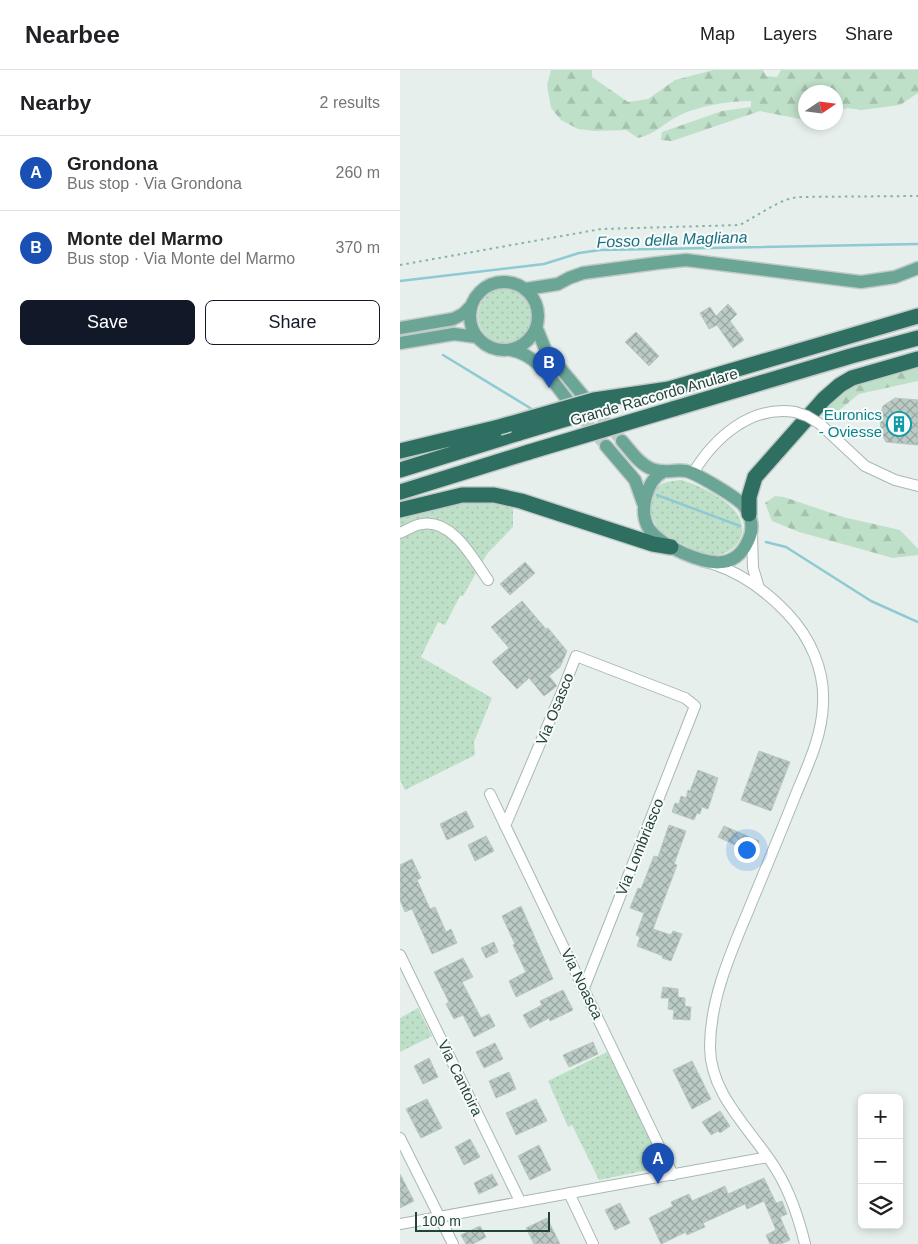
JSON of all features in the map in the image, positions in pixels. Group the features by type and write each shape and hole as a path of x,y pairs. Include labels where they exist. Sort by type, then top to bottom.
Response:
{"highway":[{"name":"Grande Raccordo Anulare","path":"400,470 519,433 918,316"},
{"name":"Grande Raccordo Anulare","path":"400,492 851,356 918,338"},
{"path":"751,522 749,497 755,477 824,399 840,385 852,378 918,359"},
{"path":"400,451 500,427 594,400 669,389"},
{"path":"400,510 462,495 494,495 521,501 653,544 672,547"}],"main road":[{"path":"585,398 546,350 537,329 539,310 548,294 558,284 573,276 677,261 706,262 855,282 889,279 918,268"},
{"path":"400,328 458,317 471,306 477,294 491,284 509,282 526,289 531,294 539,310"},
{"path":"526,289 558,284"},
{"path":"471,306 471,322 477,337"},
{"path":"511,350 527,342 537,329"},
{"path":"400,343 454,334 477,337 498,350 524,353 534,360 569,402"},
{"path":"622,441 644,464 654,470 663,472 681,470 694,473 738,500 751,522 748,543 738,555 726,561 709,563 659,540 649,529 644,518 644,505 649,486 663,472"},
{"path":"606,446 635,480 644,505"}],"street":[{"path":"694,473 720,440 747,419 769,411 795,412 807,416 820,424 865,466 895,480 918,486"},
{"path":"751,522 752,568 759,588"},
{"path":"400,533 423,524 434,524 442,527 461,542 488,580"},
{"path":"709,563 736,573 759,588 790,616 807,639 820,670 824,703 820,728 811,756 738,935 720,986 712,1022 710,1054 712,1071 723,1096 768,1157 788,1192 805,1244"},
{"name":"Via Osasco","path":"506,826 576,656 685,698 695,706"},
{"name":"Via Lombriasco","path":"584,988 695,706"},
{"name":"Via Noasca","path":"490,794 673,1174"},
{"name":"Via Cantoira","path":"400,955 520,1201"},
{"path":"400,1138 453,1244"},
{"path":"400,1224 768,1157"},
{"path":"569,1194 593,1244"}],"path":[{"path":"400,265 601,229 740,225 771,207 797,197 918,196"}],"green space":[{"path":"551,70 592,70 592,77 628,102 648,99 675,80 713,70 763,70 766,76 777,77 781,70 918,70 918,93 900,105 862,110 847,108 843,109 843,85 798,85 798,119 760,111 672,141 661,140 662,132 722,111 751,107 751,101 716,104 699,108 682,114 650,134 638,138 626,130 595,131 578,129 561,120 551,108 547,85"},
{"path":"506,288 521,293 529,301 534,316 529,331 521,339 506,344 491,339 483,331 478,316 483,301 491,293"},
{"path":"918,364 918,381 859,394 831,417 824,410 851,381"},
{"path":"681,480 710,492 725,501 735,511 742,529 741,537 732,549 724,553 706,555 671,538 657,527 651,509 652,496 659,486 664,483"},
{"path":"775,496 784,497 843,517 900,530 918,549 918,555 893,558 799,532 772,521 765,503"},
{"path":"471,501 496,501 513,504 513,527 487,554 463,596 460,596 445,625 438,622 421,657 492,698 474,742 475,755 405,790 400,780 400,518 448,504"},
{"path":"418,1008 432,1036 400,1052 400,1018"},
{"path":"607,1052 660,1157 662,1167 599,1180 572,1125 568,1127 548,1081"}],"building":[{"path":"728,304 737,314 730,321 744,340 733,348 717,325 709,329 700,313 710,307 716,316"},
{"path":"636,332 659,356 649,366 625,342"},
{"name":"Euronics - Oviesse","path":"895,398 918,400 918,445 886,442 881,432 880,417 883,406"},
{"path":"525,562 535,573 510,595 500,584"},
{"path":"522,601 567,651 560,667 549,676 557,686 544,696 529,678 517,689 492,662 509,648 491,627"},
{"path":"759,751 790,762 771,811 741,800"},
{"path":"698,770 718,778 708,809 702,807 700,814 697,813 694,820 672,812 675,803 679,804 681,796 686,798"},
{"path":"466,811 474,827 447,840 440,824"},
{"path":"669,825 686,831 674,864 677,865 653,929 671,935 673,931 682,934 671,961 637,946 640,937 636,935 644,913 630,908 638,888 641,889 654,856 658,857"},
{"path":"724,826 759,841 753,853 718,837"},
{"path":"486,836 494,851 475,861 468,845"},
{"path":"412,859 421,878 417,880 430,909 435,907 446,932 451,929 457,943 432,954 412,909 405,912 400,900 400,865"},
{"path":"521,906 553,979 516,997 509,981 526,972 502,916"},
{"path":"494,942 498,952 486,958 481,948"},
{"path":"463,958 473,977 462,982 481,1018 489,1014 495,1026 474,1037 463,1015 454,1019 446,1004 449,1002 434,972"},
{"path":"663,987 678,989 678,997 685,998 685,1006 691,1007 690,1020 673,1019 674,1010 668,1009 669,998 661,998"},
{"path":"563,990 573,1010 550,1021 549,1018 530,1028 523,1015 542,1005 540,1001"},
{"path":"593,1042 598,1054 569,1067 563,1055"},
{"path":"495,1043 503,1059 484,1068 476,1052"},
{"path":"429,1058 438,1077 423,1084 414,1066"},
{"path":"692,1061 711,1099 692,1109 673,1070"},
{"path":"509,1072 516,1089 496,1098 489,1081"},
{"path":"427,1099 442,1128 421,1138 406,1109"},
{"path":"536,1099 547,1121 516,1135 506,1113"},
{"path":"720,1111 730,1126 720,1133 718,1131 711,1135 702,1122"},
{"path":"470,1139 480,1157 464,1165 455,1147"},
{"path":"539,1145 551,1170 530,1180 518,1156"},
{"path":"400,1174 414,1201 400,1208"},
{"path":"492,1174 498,1185 479,1194 474,1183"},
{"path":"764,1178 776,1203 782,1201 787,1214 780,1217 790,1240 781,1244 770,1244 766,1235 776,1230 764,1201 747,1209 745,1204 703,1223 705,1227 687,1235 686,1232 661,1244 649,1218 673,1206 671,1202 689,1194 692,1201 725,1186 728,1194"},
{"path":"620,1203 630,1223 615,1230 605,1210"},
{"path":"547,1218 560,1244 534,1244 526,1228"},
{"path":"480,1226 486,1237 473,1244 466,1244 461,1235"}],"waterway":[{"name":"Fosso della Magliana","path":"400,281 544,264 579,253 600,250 918,244"},
{"path":"443,355 535,411"},
{"path":"657,495 740,526"},
{"path":"766,542 786,547 871,601 918,622"}],"tunnel":[{"path":"590,403 622,441"},
{"path":"574,408 606,446"}],"place":[{"name":"Monte del Marmo","path":"549,388"},
{"name":"Euronics - Oviesse","path":"899,424"},
{"name":"Grondona","path":"658,1184"}]}
